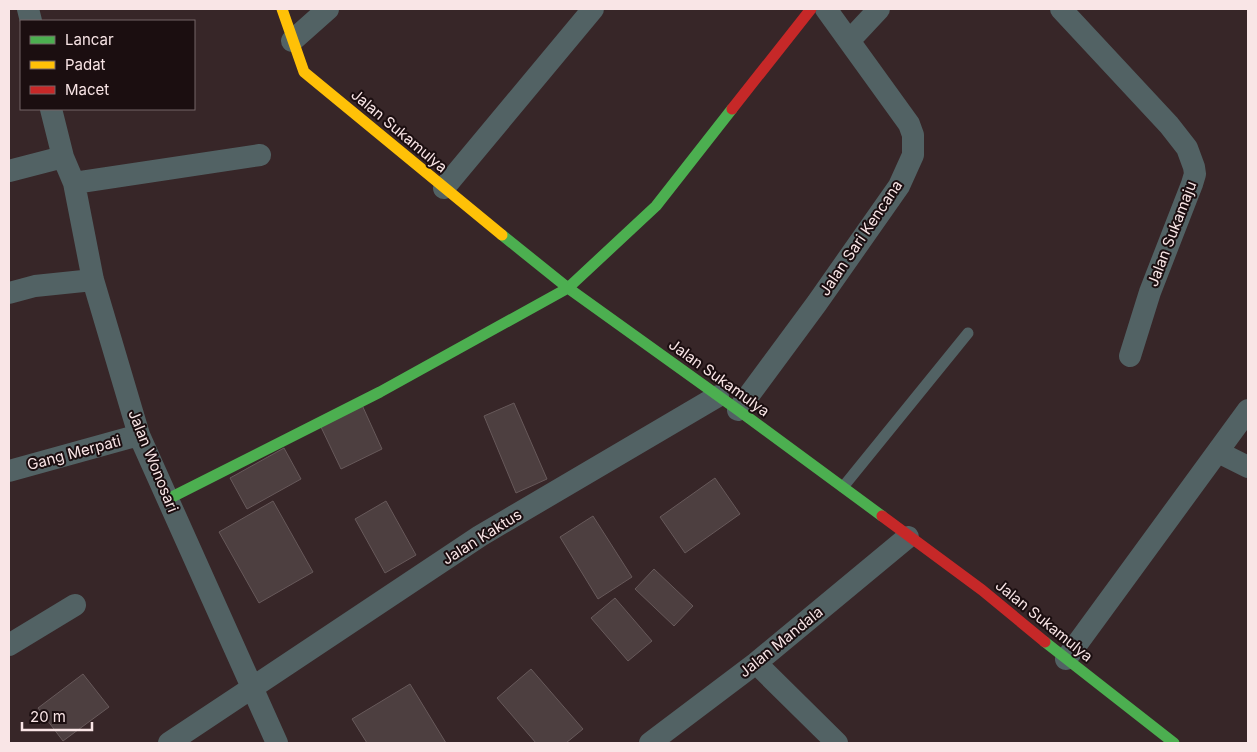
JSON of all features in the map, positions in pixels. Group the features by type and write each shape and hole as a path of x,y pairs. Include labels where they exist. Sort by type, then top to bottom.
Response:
{"street":[{"name":"Jalan Sukamulya","path":"282,9 304,72 444,188 568,288 738,410 982,590 1066,659 1174,743"},
{"path":"292,41 328,9"},
{"path":"444,188 593,9"},
{"path":"168,499 380,392 568,288 656,206 810,9"},
{"name":"Jalan Sari Kencana","path":"738,410 817,303 899,186 913,155 913,136 909,124 826,9"},
{"path":"850,40 879,9"},
{"name":"Jalan Sukamaju","path":"1061,9 1169,124 1187,148 1194,167 1195,174 1192,184 1150,292 1130,356"},
{"name":"Jalan Wonosari","path":"51,110 63,157 74,183 93,280 139,435 277,743"},
{"path":"74,183 260,155"},
{"path":"9,171 63,157"},
{"path":"9,293 35,286 93,280"},
{"name":"Jalan Kaktus","path":"169,743 480,536 718,396"},
{"path":"1066,659 1248,410"},
{"name":"Gang Merpati","path":"9,470 139,435"},
{"path":"1218,452 1248,467"},
{"name":"Jalan Mandala","path":"650,743 756,663 908,537"},
{"path":"9,645 75,605"},
{"path":"756,663 837,743"}],"lane":[{"path":"843,487 968,333"}],"building":[{"path":"514,403 547,479 516,493 484,416"},
{"path":"362,405 382,449 341,469 320,425"},
{"path":"284,448 301,479 247,509 230,478"},
{"path":"715,478 740,514 685,553 660,517"},
{"path":"273,501 313,572 259,603 219,532"},
{"path":"386,501 416,555 385,573 355,519"},
{"path":"593,516 632,577 598,599 560,537"},
{"path":"654,569 693,606 674,626 635,589"},
{"path":"615,598 652,641 628,661 591,618"},
{"path":"531,669 583,729 566,743 536,743 497,698"},
{"path":"83,674 109,707 63,741 38,708"},
{"path":"410,684 446,743 367,743 352,719"}],"traffic: fast":[{"path":"168,499 380,392 568,288 656,206 732,109"},
{"path":"502,235 568,288 882,516"},
{"path":"1045,642 1174,743"}],"traffic: slow":[{"path":"282,9 304,72 502,235"}],"traffic: jam":[{"path":"732,109 811,9"},
{"path":"882,516 982,590 1045,642"}]}
